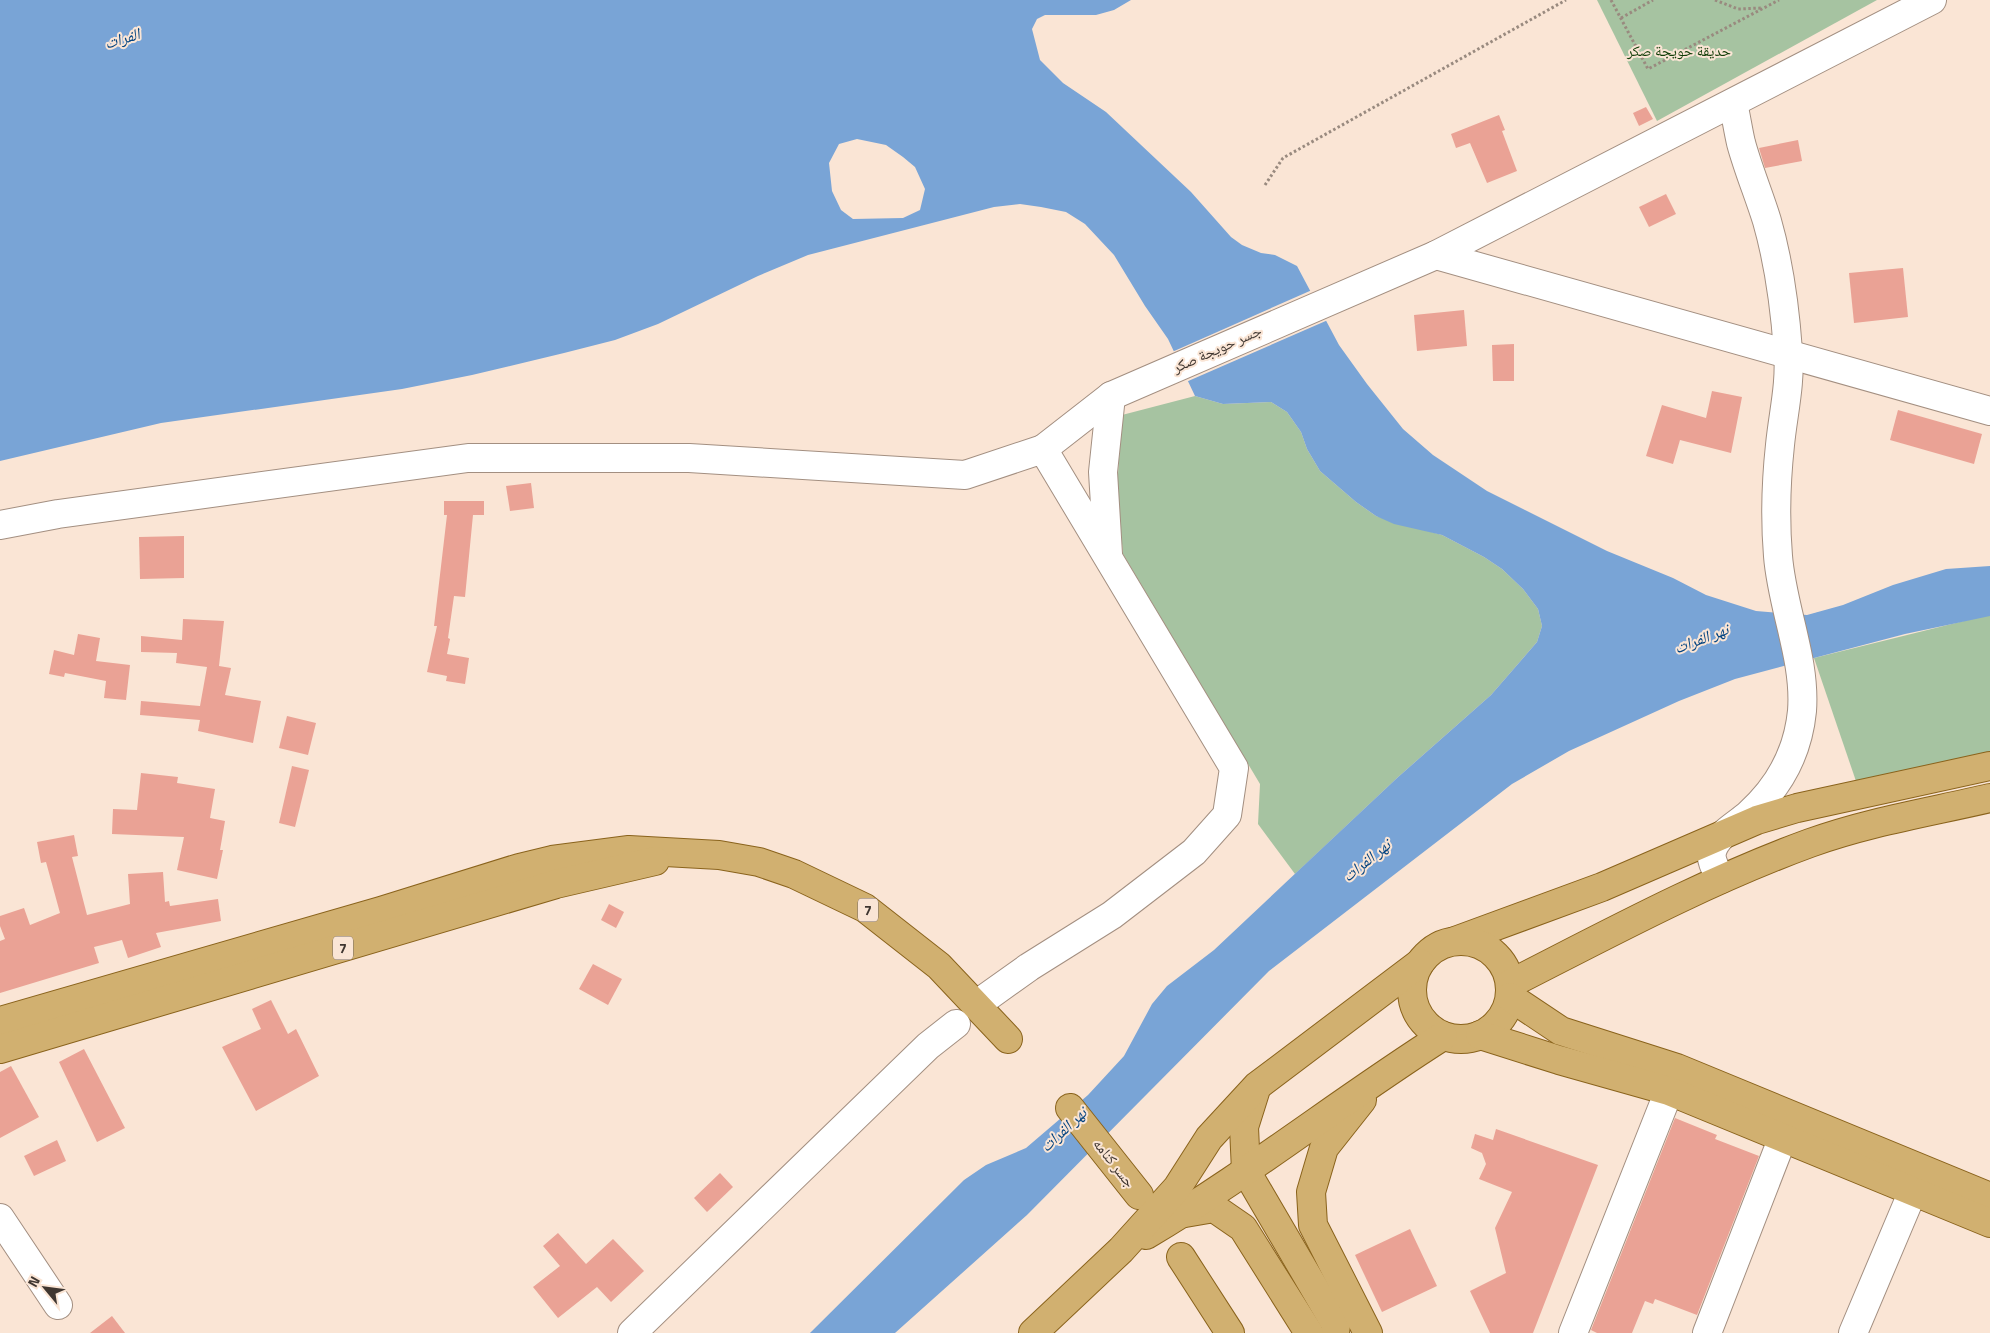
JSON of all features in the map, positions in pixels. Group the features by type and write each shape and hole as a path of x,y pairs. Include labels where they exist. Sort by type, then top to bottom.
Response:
{"main road":[{"path":"1033,1333 1121,1250 1177,1188 1209,1138 1257,1086 1420,963 1429,952 1441,945 1571,900 1757,820 1797,808 1990,766"},
{"path":"1510,991 1721,879 1811,843 1862,827 1990,798"},
{"name":"7","path":"0,1021 552,860 629,850 687,852 759,862 794,874 865,908 939,966 1008,1039"},
{"name":"7","path":"0,1050 556,884 634,867 687,852"},
{"path":"1420,963 1414,976 1412,990 1414,1005 1425,1023 1443,1036 1468,1039 1480,1035 1494,1026 1504,1013 1510,991 1506,969 1497,956 1484,946 1469,941 1455,941"},
{"path":"1510,991 1561,1031 1677,1068 1990,1197"},
{"path":"1480,1035 1559,1060 1669,1091 1990,1222"},
{"path":"1121,1250 1183,1213 1246,1171 1385,1072 1443,1036"},
{"path":"1368,1333 1313,1225 1311,1192 1324,1148 1385,1072"},
{"path":"1257,1086 1244,1127 1246,1171 1328,1310 1336,1325 1336,1333"},
{"name":"جسر كنامه","path":"1070,1108 1139,1195"},
{"path":"1183,1213 1214,1208 1243,1228 1309,1333"},
{"path":"1181,1257 1211,1300 1230,1333"},
{"path":"1209,1333 1211,1300"}],"street":[{"name":"جسر حويجة صكر","path":"0,525 58,514 468,458 689,458 965,475 1043,449 1111,396 1436,255 1932,0"},
{"path":"1721,879 1712,858 1712,851 1723,835 1765,798 1793,754 1800,728 1802,694 1794,643 1782,587 1777,542 1776,488 1788,353 1774,253 1767,221 1741,143 1733,102"},
{"path":"1436,255 1990,411"},
{"path":"1108,560 1103,472 1111,396"},
{"path":"987,997 1029,967 1112,915 1194,852 1227,815 1234,768 1043,449"},
{"path":"632,1333 928,1046 956,1024"},
{"path":"1573,1333 1669,1091"},
{"path":"1707,1333 1783,1137"},
{"path":"1852,1333 1913,1191"},
{"path":"0,1218 58,1305"}],"path":[{"path":"1265,185 1283,158 1566,0"},
{"path":"1612,0 1648,69 1779,0"},
{"path":"1621,18 1653,0"},
{"path":"1715,0 1738,9 1763,8"}],"green space":[{"name":"حديقة حويجة صكر","path":"1597,0 1877,0 1657,121"},
{"path":"1195,396 1223,404 1271,402 1287,412 1301,432 1307,449 1320,471 1356,502 1376,516 1442,535 1484,557 1502,569 1523,589 1538,609 1542,626 1537,642 1491,695 1397,778 1295,874 1258,824 1260,784 1123,554 1117,489 1122,415"},
{"path":"1990,616 1990,757 1858,787 1814,658"}],"water":[{"path":"0,0 1131,0 1114,10 1096,15 1045,15 1037,19 1032,29 1040,60 1063,83 1106,112 1191,192 1231,237 1242,245 1261,253 1275,255 1297,266 1339,345 1367,384 1403,429 1433,455 1487,491 1607,551 1673,578 1706,595 1756,611 1807,615 1843,605 1893,585 1946,569 1990,566 1990,616 1905,634 1735,679 1679,701 1569,751 1512,784 1269,971 1027,1215 895,1333 810,1333 964,1180 986,1165 1026,1148 1088,1095 1124,1056 1152,1004 1167,986 1214,950 1397,778 1491,695 1537,642 1542,626 1538,609 1523,589 1502,569 1484,557 1442,535 1394,524 1376,516 1356,502 1320,471 1307,449 1301,432 1287,412 1271,402 1223,404 1195,396 1168,339 1145,306 1114,255 1085,224 1066,212 1020,204 994,207 808,255 758,276 658,324 615,340 564,353 472,375 402,389 161,423 0,461","holes":["857,139 886,145 915,167 925,189 920,210 903,218 853,219 841,210 832,191 829,163 839,144"]}],"pier":[{"path":"1312,290 1328,320 1186,382 1172,352"}],"building":[{"path":"1646,107 1653,119 1639,126 1633,113"},
{"path":"1499,115 1505,130 1502,131 1517,171 1487,183 1470,143 1456,148 1451,134"},
{"path":"1798,140 1802,161 1765,168 1759,148"},
{"path":"1666,194 1676,214 1649,227 1639,207"},
{"path":"1903,268 1908,317 1854,323 1849,273"},
{"path":"1464,310 1467,346 1417,351 1414,315"},
{"path":"1514,344 1514,381 1493,381 1492,345"},
{"path":"1712,391 1742,397 1731,453 1680,440 1673,464 1646,456 1662,405 1706,418"},
{"path":"1898,410 1982,434 1974,464 1890,440"},
{"path":"531,483 534,508 510,511 506,486"},
{"path":"444,501 484,501 484,515 473,515 465,597 454,596 448,638 450,639 447,654 469,658 465,684 446,681 447,676 427,672 437,626 434,626 447,515 444,515"},
{"path":"184,536 184,578 140,579 139,537"},
{"path":"183,619 224,621 219,666 231,668 225,695 261,701 253,743 198,731 200,720 140,715 141,701 200,706 207,667 176,663 177,653 141,652 141,636 182,640"},
{"path":"78,634 100,638 96,661 130,665 126,700 104,698 106,681 65,673 64,677 49,674 54,650 74,655"},
{"path":"287,716 316,723 308,755 279,748"},
{"path":"292,766 309,770 295,827 279,823"},
{"path":"141,773 178,777 177,783 215,789 210,818 225,821 220,850 223,850 217,879 177,870 184,837 112,834 113,809 137,810"},
{"path":"74,835 78,856 72,857 87,915 130,904 128,874 163,872 165,902 169,901 170,906 218,899 221,921 156,933 161,947 128,958 122,940 94,947 99,963 0,993 0,941 5,939 0,926 0,916 24,908 30,925 60,913 46,862 41,863 37,842"},
{"path":"609,904 624,912 616,928 601,920"},
{"path":"593,964 622,979 608,1005 579,989"},
{"path":"271,1000 288,1034 296,1029 319,1076 256,1111 222,1047 261,1029 252,1009"},
{"path":"84,1049 125,1128 97,1142 59,1062"},
{"path":"11,1066 39,1117 0,1138 0,1072"},
{"path":"1675,1118 1717,1135 1715,1139 1759,1156 1697,1315 1655,1299 1653,1304 1645,1301 1632,1333 1597,1333 1591,1330"},
{"path":"1496,1129 1598,1165 1533,1333 1490,1333 1470,1291 1506,1273 1495,1228 1512,1192 1479,1179 1486,1164 1482,1153 1471,1148 1475,1134 1493,1140"},
{"path":"57,1140 66,1161 34,1176 24,1156"},
{"path":"720,1173 733,1187 707,1212 694,1198"},
{"path":"1410,1229 1437,1286 1382,1312 1355,1255"},
{"path":"558,1233 586,1264 613,1239 644,1271 611,1302 597,1287 558,1318 533,1287 560,1266 543,1246"},
{"path":"112,1316 125,1333 90,1333"}],"water label":[{"name":"الفرات","path":"122,38"},
{"name":"نهر الفرات","path":"1701,638"},
{"name":"نهر الفرات","path":"1366,860"},
{"name":"نهر الفرات","path":"1063,1129"}]}
